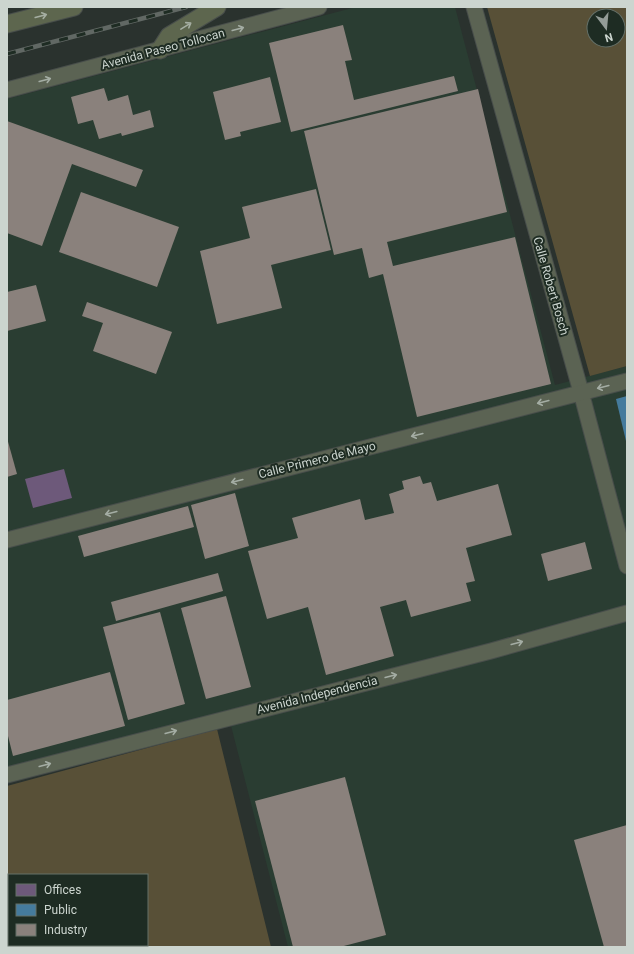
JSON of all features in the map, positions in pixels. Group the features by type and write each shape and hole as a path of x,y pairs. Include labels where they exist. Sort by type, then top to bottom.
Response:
{"highway":[{"path":"7,24 74,7"},
{"path":"160,50 169,36 217,7"}],"main road":[{"name":"Avenida Paseo Tollocan","path":"7,90 319,7"},
{"name":"Calle Robert Bosch","path":"474,7 581,392 627,566"},
{"name":"Calle Primero de Mayo","path":"7,540 627,381"},
{"name":"Avenida Independencia","path":"7,775 483,652 627,613"}],"shaded area":[{"path":"356,7 455,7 555,385 627,366 627,947 288,947 229,718 7,783 7,99"},
{"path":"487,7 627,7 627,366 590,376"},
{"path":"217,729 271,947 7,947 7,786"}],"building: Offices":[{"path":"64,469 72,498 33,508 25,479"}],"building: Public":[{"path":"627,396 627,441 626,441 616,399"}],"building: Industry":[{"path":"343,25 352,60 345,61 354,100 454,76 458,91 291,132 269,43"},
{"path":"270,77 281,122 240,132 241,136 225,140 213,92"},
{"path":"104,88 108,101 128,95 133,115 150,110 154,127 122,136 121,133 99,139 93,120 78,124 71,97"},
{"path":"478,89 507,212 387,242 393,266 515,237 551,384 417,417 383,274 369,278 362,248 334,255 304,131"},
{"path":"7,121 143,170 136,187 72,164 42,246 7,233"},
{"path":"316,189 331,250 271,265 282,308 217,324 200,251 250,238 242,207"},
{"path":"81,192 179,227 157,287 59,252"},
{"path":"36,285 46,321 7,331 7,292"},
{"path":"87,302 172,332 156,374 93,351 103,323 82,316"},
{"path":"7,438 17,474 7,477"},
{"path":"420,476 423,484 431,482 437,501 498,484 512,535 466,548 475,581 466,583 471,601 411,617 406,600 380,607 394,656 326,675 308,607 267,619 248,551 298,538 292,518 360,499 365,520 394,513 389,494 404,489 402,481"},
{"path":"235,493 249,546 205,559 191,505"},
{"path":"188,506 194,527 84,557 78,536"},
{"path":"585,542 592,569 548,581 541,554"},
{"path":"218,573 223,591 116,621 111,602"},
{"path":"226,596 251,687 206,699 181,608"},
{"path":"160,612 185,704 128,720 103,627"},
{"path":"110,672 125,726 13,756 7,732 7,700"},
{"path":"345,777 386,935 340,947 293,947 255,801"},
{"path":"627,825 627,947 604,947 574,840"}],"railway":[{"path":"7,54 186,7"}]}
